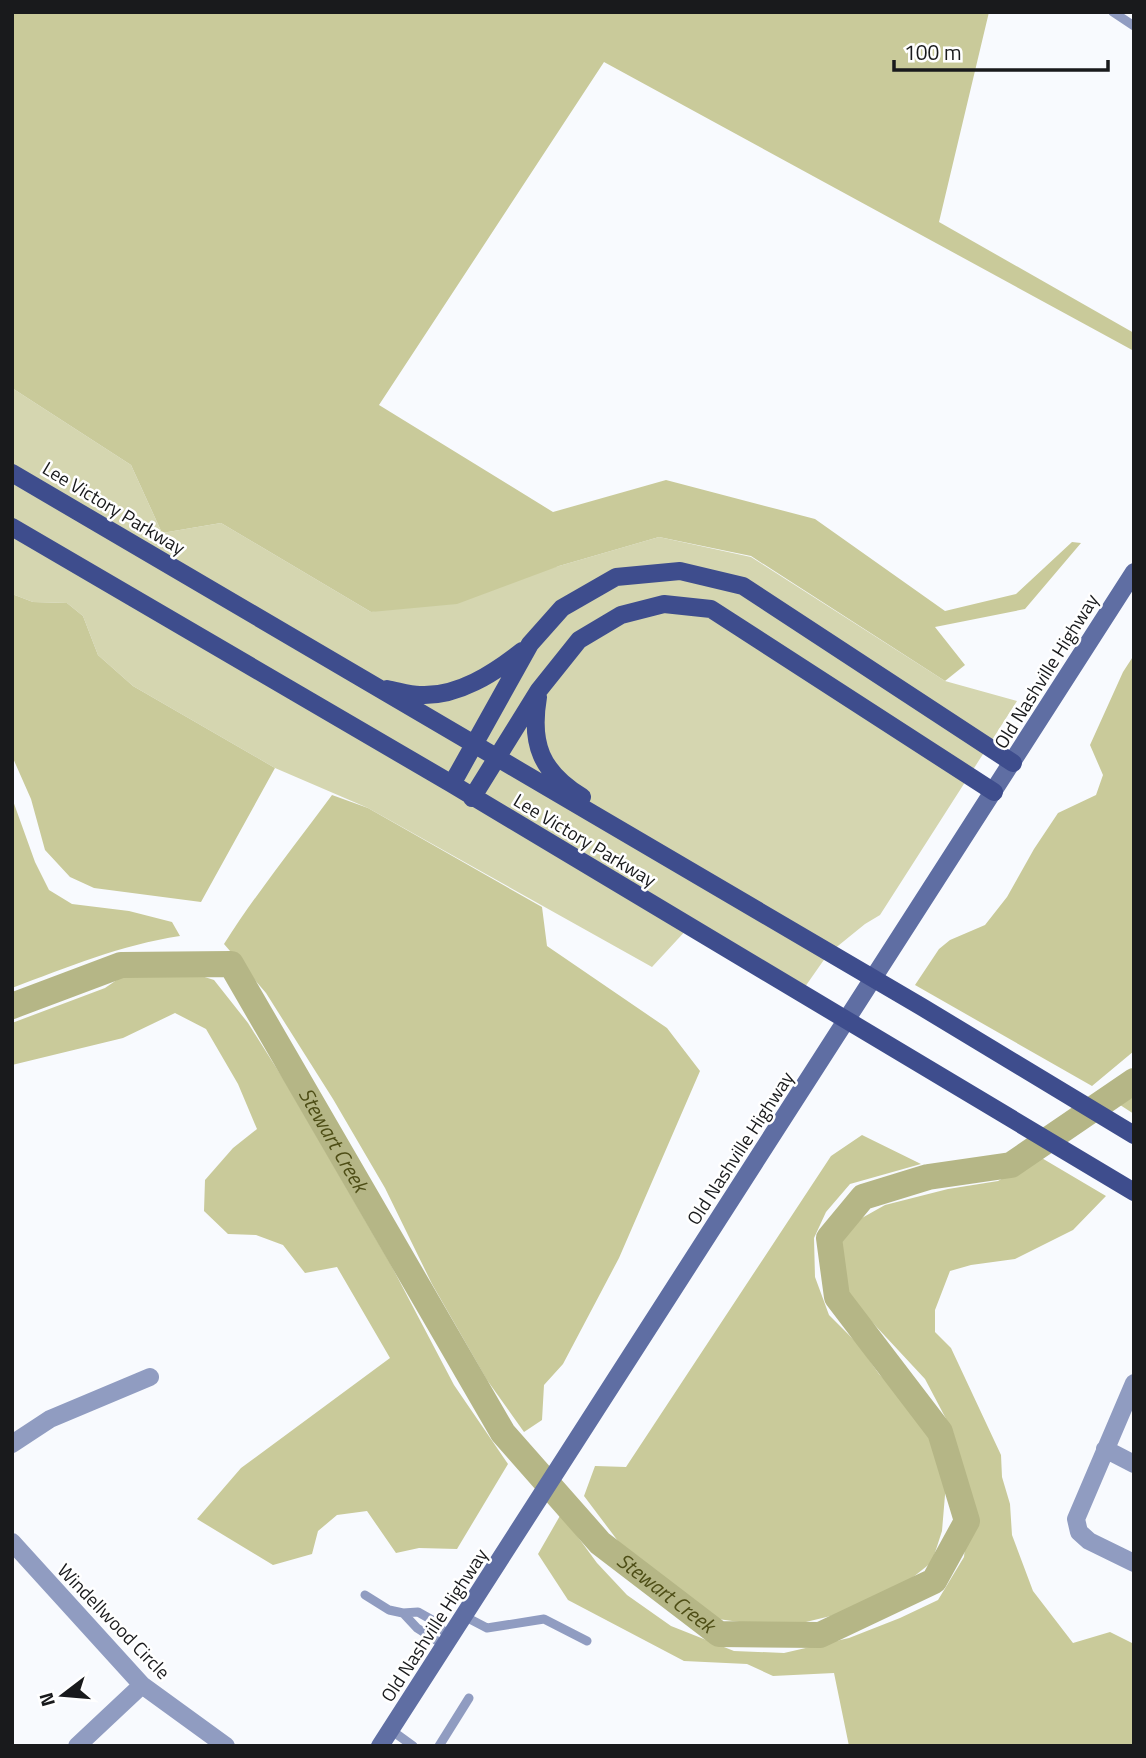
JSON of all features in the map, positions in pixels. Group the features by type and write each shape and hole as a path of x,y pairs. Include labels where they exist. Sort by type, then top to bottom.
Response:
{"main road":[{"name":"Lee Victory Parkway","path":"12,473 922,1007 1134,1135"},
{"name":"Lee Victory Parkway","path":"12,527 452,785 1130,1190"},
{"path":"375,687 421,695 449,691 478,681 530,644 562,608 616,577 680,571 743,586 1013,763"},
{"name":"Old Nashville Highway","path":"380,1746 1134,572"},
{"path":"472,798 539,690 579,640 621,615 663,604 711,609 994,792"},
{"path":"452,785 530,644"},
{"path":"539,690 534,729 537,745 555,775 575,793 686,858 715,887"}],"street":[{"path":"12,1444 50,1419 150,1377"},
{"path":"1134,1382 1076,1519 1079,1532 1089,1541 1134,1563"},
{"path":"1105,1450 1134,1464"},
{"name":"Windellwood Circle","path":"12,1542 142,1685 226,1746"},
{"path":"77,1746 142,1685"}],"lane":[{"path":"1113,12 1134,26"},
{"path":"365,1595 388,1610 418,1612 434,1621 448,1642"},
{"path":"403,1613 417,1628 448,1642"},
{"path":"464,1616 486,1628 544,1619 587,1641"},
{"path":"439,1746 469,1698"},
{"path":"391,1730 413,1746"}],"green space":[{"path":"12,12 989,12 939,222 1134,333 1134,351 604,62 379,405 553,512 666,480 815,519 945,611 1016,594 1072,542 1081,543 1025,609 935,627 965,665 945,681 751,556 659,537 559,566 457,604 371,612 221,523 162,533 131,465 12,388"},
{"path":"12,388 131,465 162,533 221,523 371,612 559,566 659,537 751,557 945,681 1017,701 880,915 828,954 800,994 689,927 652,967 368,808 275,768 133,686 98,655 83,616 67,603 33,602 12,594"},
{"path":"12,594 33,602 67,603 83,616 98,655 133,686 275,768 201,902 94,888 70,877 45,850 31,799 12,756"},
{"path":"1134,655 1134,1051 1092,1086 915,985 939,949 950,940 985,925 1007,897 1058,813 1096,795 1103,775 1090,745 1123,672"},
{"path":"332,795 368,808 542,907 547,946 667,1028 700,1071 619,1258 563,1364 544,1385 542,1420 524,1432 487,1380 432,1284 385,1188 333,1099 266,993 224,944"},
{"path":"12,798 35,862 49,890 72,904 129,911 172,922 180,936 116,951 12,988"},
{"path":"183,970 214,980 248,1023 391,1265 454,1385 508,1464 457,1549 419,1548 396,1553 367,1511 337,1515 318,1531 312,1554 273,1565 197,1519 241,1468 390,1358 337,1267 305,1273 283,1245 256,1235 228,1234 204,1211 205,1180 233,1148 257,1129 238,1084 206,1029 175,1013 123,1038 12,1065 12,1023 105,988 127,973"},
{"path":"1134,1090 1134,1114 1117,1103"},
{"path":"862,1135 921,1164 850,1184 826,1212 814,1238 815,1277 829,1315 858,1344 879,1374 913,1407 935,1442 946,1483 942,1531 932,1562 897,1590 839,1614 781,1628 718,1619 621,1545 584,1496 595,1466 626,1467 831,1156"},
{"path":"1040,1157 1106,1196 1073,1230 1015,1259 950,1271 935,1310 935,1332 951,1348 1001,1455 1002,1477 1010,1504 1012,1535 1033,1591 1073,1643 1110,1632 1134,1644 1134,1746 849,1746 834,1673 773,1676 747,1664 684,1661 568,1600 538,1554 561,1514 597,1563 627,1595 671,1626 734,1651 784,1653 849,1638 938,1600 964,1557 970,1501 953,1432 925,1379 845,1293 838,1248 853,1223 885,1205 948,1189 998,1181"}],"waterway":[{"name":"Stewart Creek","path":"12,1006 121,965 231,964 503,1433 600,1543 719,1634 820,1635 934,1581 967,1521 940,1432 837,1297 829,1238 863,1197 928,1177 1011,1165 1134,1081"}]}
